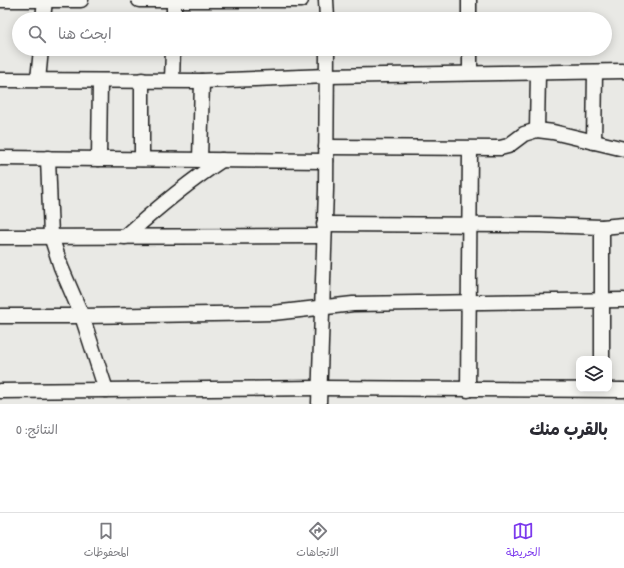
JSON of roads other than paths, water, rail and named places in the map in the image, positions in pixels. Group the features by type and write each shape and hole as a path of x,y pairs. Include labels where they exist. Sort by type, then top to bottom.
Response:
{"street":[{"path":"0,0 81,0"},
{"path":"44,12 45,0"},
{"path":"138,0 301,0"},
{"path":"326,0 327,12"},
{"path":"469,0 469,12"},
{"path":"174,1 174,12"},
{"path":"38,80 40,56"},
{"path":"172,80 173,56"},
{"path":"319,404 326,154 327,56"},
{"path":"470,56 470,73"},
{"path":"0,80 202,81 327,76 624,71"},
{"path":"594,142 595,72"},
{"path":"537,130 538,73"},
{"path":"142,80 142,159"},
{"path":"99,159 100,81"},
{"path":"200,160 202,81"},
{"path":"0,158 222,160 326,154 500,148 508,146 524,134 537,130 553,132 624,149"},
{"path":"468,390 470,149"},
{"path":"48,158 51,236 61,267 82,316 106,390"},
{"path":"126,237 182,188 222,160"},
{"path":"0,237 126,237 470,224 602,227 624,225"},
{"path":"602,227 602,356"},
{"path":"0,316 274,313 353,304 624,300"},
{"path":"0,391 320,388 576,390"},
{"path":"612,390 624,390"}]}
